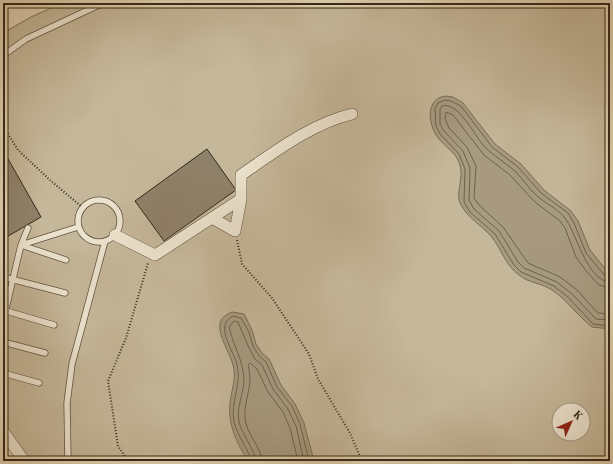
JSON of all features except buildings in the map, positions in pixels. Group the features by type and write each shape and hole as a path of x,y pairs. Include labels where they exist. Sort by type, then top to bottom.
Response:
{"street":[{"path":"212,218 235,231 241,199 241,174 298,136 335,118 352,114"},
{"path":"110,238 155,255 241,199"},
{"path":"3,431 24,461"}],"lane":[{"path":"5,54 26,39 103,3"},
{"path":"68,461 67,404 72,364 110,238 120,225 120,219 116,208 107,201 96,199 82,207 78,216 78,227 84,237 89,240 100,242 110,238"},
{"path":"21,245 78,227"},
{"path":"3,321 4,311 14,280 21,245 28,228"},
{"path":"21,245 66,260"},
{"path":"3,277 65,293"},
{"path":"4,311 54,324"},
{"path":"3,342 45,353"},
{"path":"3,373 39,383"}],"path":[{"path":"3,126 18,150 51,181 82,207"},
{"path":"235,231 242,264 272,298 309,354 318,379 350,432 362,461"},
{"path":"128,461 118,446 108,382 126,338 148,262 155,255"}],"shaded area":[{"path":"62,3 610,3 610,461 30,461 3,422 3,33 31,17"}],"water":[{"path":"445,96 453,97 463,103 495,144 521,164 544,190 571,211 578,221 590,250 610,275 610,329 592,327 563,298 552,290 523,278 514,271 491,236 464,210 459,200 461,169 459,162 455,155 440,141 436,135 430,118 430,112 434,102"},
{"path":"232,312 244,314 252,330 256,344 262,353 269,359 281,385 295,404 304,423 314,461 248,461 240,448 230,420 234,370 222,339 220,329 221,320"}]}
